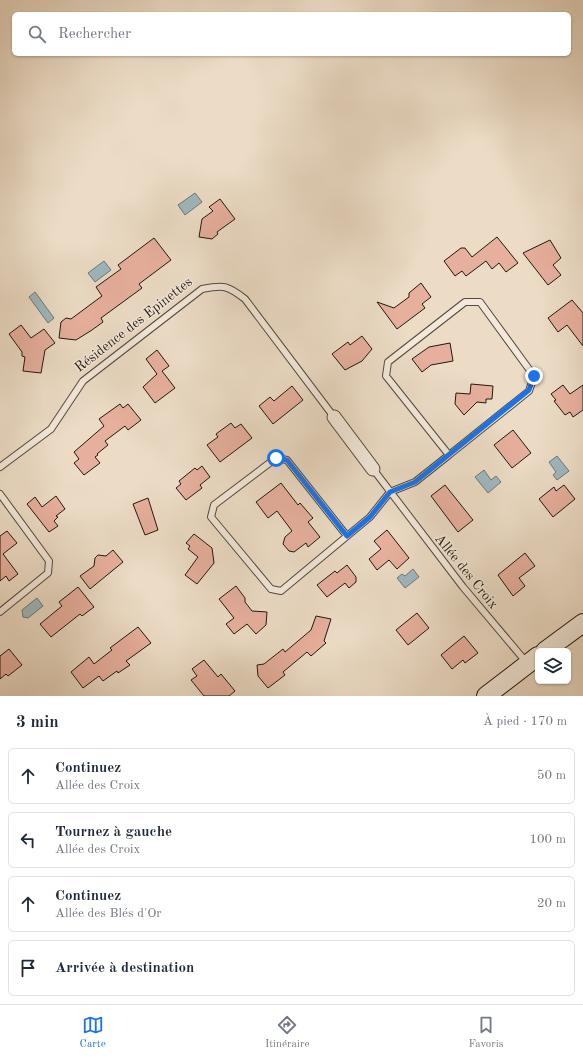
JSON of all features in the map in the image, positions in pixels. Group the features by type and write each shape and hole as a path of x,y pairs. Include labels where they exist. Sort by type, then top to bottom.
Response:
{"main road":[{"path":"549,648 583,623"},
{"path":"486,696 533,660"}],"street":[{"name":"Résidence des Epinettes","path":"334,418 372,469"}],"lane":[{"name":"Résidence des Epinettes","path":"0,467 51,429 83,381 202,289 217,286 231,287 245,299 334,418"},
{"path":"347,536 287,460 276,458 214,505 211,517 271,589 281,591 370,517 390,492 415,482 449,455 516,401 529,390 534,376 480,302 465,302 388,362 386,376 449,455"},
{"name":"Résidence des Epinettes","path":"372,469 390,492"},
{"name":"Allée des Croix","path":"390,492 463,587 533,660"},
{"path":"0,494 49,561 48,573 0,612"}],"water":[{"path":"195,193 202,202 185,215 178,205"},
{"path":"104,261 111,270 95,282 88,273"},
{"path":"35,292 54,318 48,323 29,297"},
{"path":"557,456 569,471 557,480 553,475 556,472 549,462"},
{"path":"484,470 491,480 496,476 501,482 488,493 475,477"},
{"path":"413,569 419,577 405,588 397,578 402,574 405,576"},
{"path":"37,598 43,606 28,618 23,617 22,610"}],"building":[{"path":"220,199 235,219 217,232 218,234 212,239 199,237 202,219 213,211 209,207"},
{"path":"497,237 518,263 506,272 499,263 492,269 486,261 466,276 462,271 455,276 444,261 461,248 465,248 472,257"},
{"path":"154,238 171,260 139,284 142,288 101,318 103,322 92,330 76,340 59,338 61,322 66,318 71,319 102,296 96,287 121,269 118,265"},
{"path":"550,240 561,258 553,265 561,275 548,285 523,253"},
{"path":"421,283 431,297 422,304 425,308 397,329 377,302 394,308 409,297 409,293"},
{"path":"572,300 583,313 583,346 567,325 558,332 548,318"},
{"path":"21,325 31,338 44,329 55,343 45,350 41,373 23,371 25,357 22,356 22,352 9,334"},
{"path":"362,336 372,349 362,361 345,370 332,354 348,342 350,345"},
{"path":"450,343 453,361 431,365 422,372 412,359 429,347"},
{"path":"157,350 169,366 162,371 175,388 155,403 143,387 157,374 146,359"},
{"path":"471,384 493,386 492,399 486,399 486,403 477,402 464,415 455,404 456,393 470,394"},
{"path":"563,385 570,394 583,385 583,410 573,417 570,412 565,415 554,401 556,400 551,394"},
{"path":"292,386 303,400 273,424 259,406 270,397 274,401"},
{"path":"120,404 123,408 128,404 141,420 128,430 125,426 105,441 108,445 95,457 100,463 84,475 74,463 79,459 74,452 104,426 99,419"},
{"path":"231,423 235,428 241,424 252,438 220,462 207,445 218,437 216,434"},
{"path":"513,430 531,453 512,468 494,445"},
{"path":"202,466 210,477 200,485 202,488 186,500 176,488 181,484 179,481 195,468 197,470"},
{"path":"281,483 298,505 300,503 313,518 308,522 320,537 308,547 306,543 294,552 289,551 283,544 285,537 292,531 277,511 268,518 256,502"},
{"path":"445,485 473,520 458,532 431,496"},
{"path":"564,485 575,499 553,517 539,499 554,487 556,491"},
{"path":"56,496 65,509 56,516 58,517 54,521 58,526 49,532 27,504 35,497 42,507"},
{"path":"148,498 158,530 145,535 133,504"},
{"path":"387,530 409,558 397,569 389,560 377,570 369,559 381,549 374,541"},
{"path":"7,531 17,543 3,554 18,574 9,581 6,576 0,581 0,536"},
{"path":"194,534 212,548 214,563 197,584 185,575 198,557 188,549 190,546 186,543"},
{"path":"113,550 123,562 90,589 80,576 94,566 95,558 98,555 106,556"},
{"path":"525,553 535,566 519,578 525,586 513,596 498,575"},
{"path":"347,565 356,577 356,582 349,588 345,583 327,597 317,585 335,571 337,573"},
{"path":"236,586 252,611 267,612 266,625 256,634 247,624 234,634 226,624 234,618 219,599"},
{"path":"78,587 94,607 82,616 80,614 51,637 40,624 62,606 59,602"},
{"path":"417,613 429,628 408,645 396,630"},
{"path":"316,616 331,619 324,641 326,643 311,656 307,652 283,672 285,675 268,688 258,676 257,665 264,664 283,649 285,652 311,630"},
{"path":"138,627 151,643 126,661 130,665 118,673 117,671 103,681 99,676 83,688 71,672 89,657 94,664 112,650 110,648"},
{"path":"464,636 478,653 465,663 463,660 452,669 441,655"},
{"path":"9,649 22,665 8,676 6,674 0,679 0,656"},
{"path":"204,660 218,677 221,674 235,691 229,696 204,696 191,680 197,676 192,669"}],"route":[{"path":"276,458 287,460 347,536 370,517 390,492 415,482 529,390 534,376"}]}
